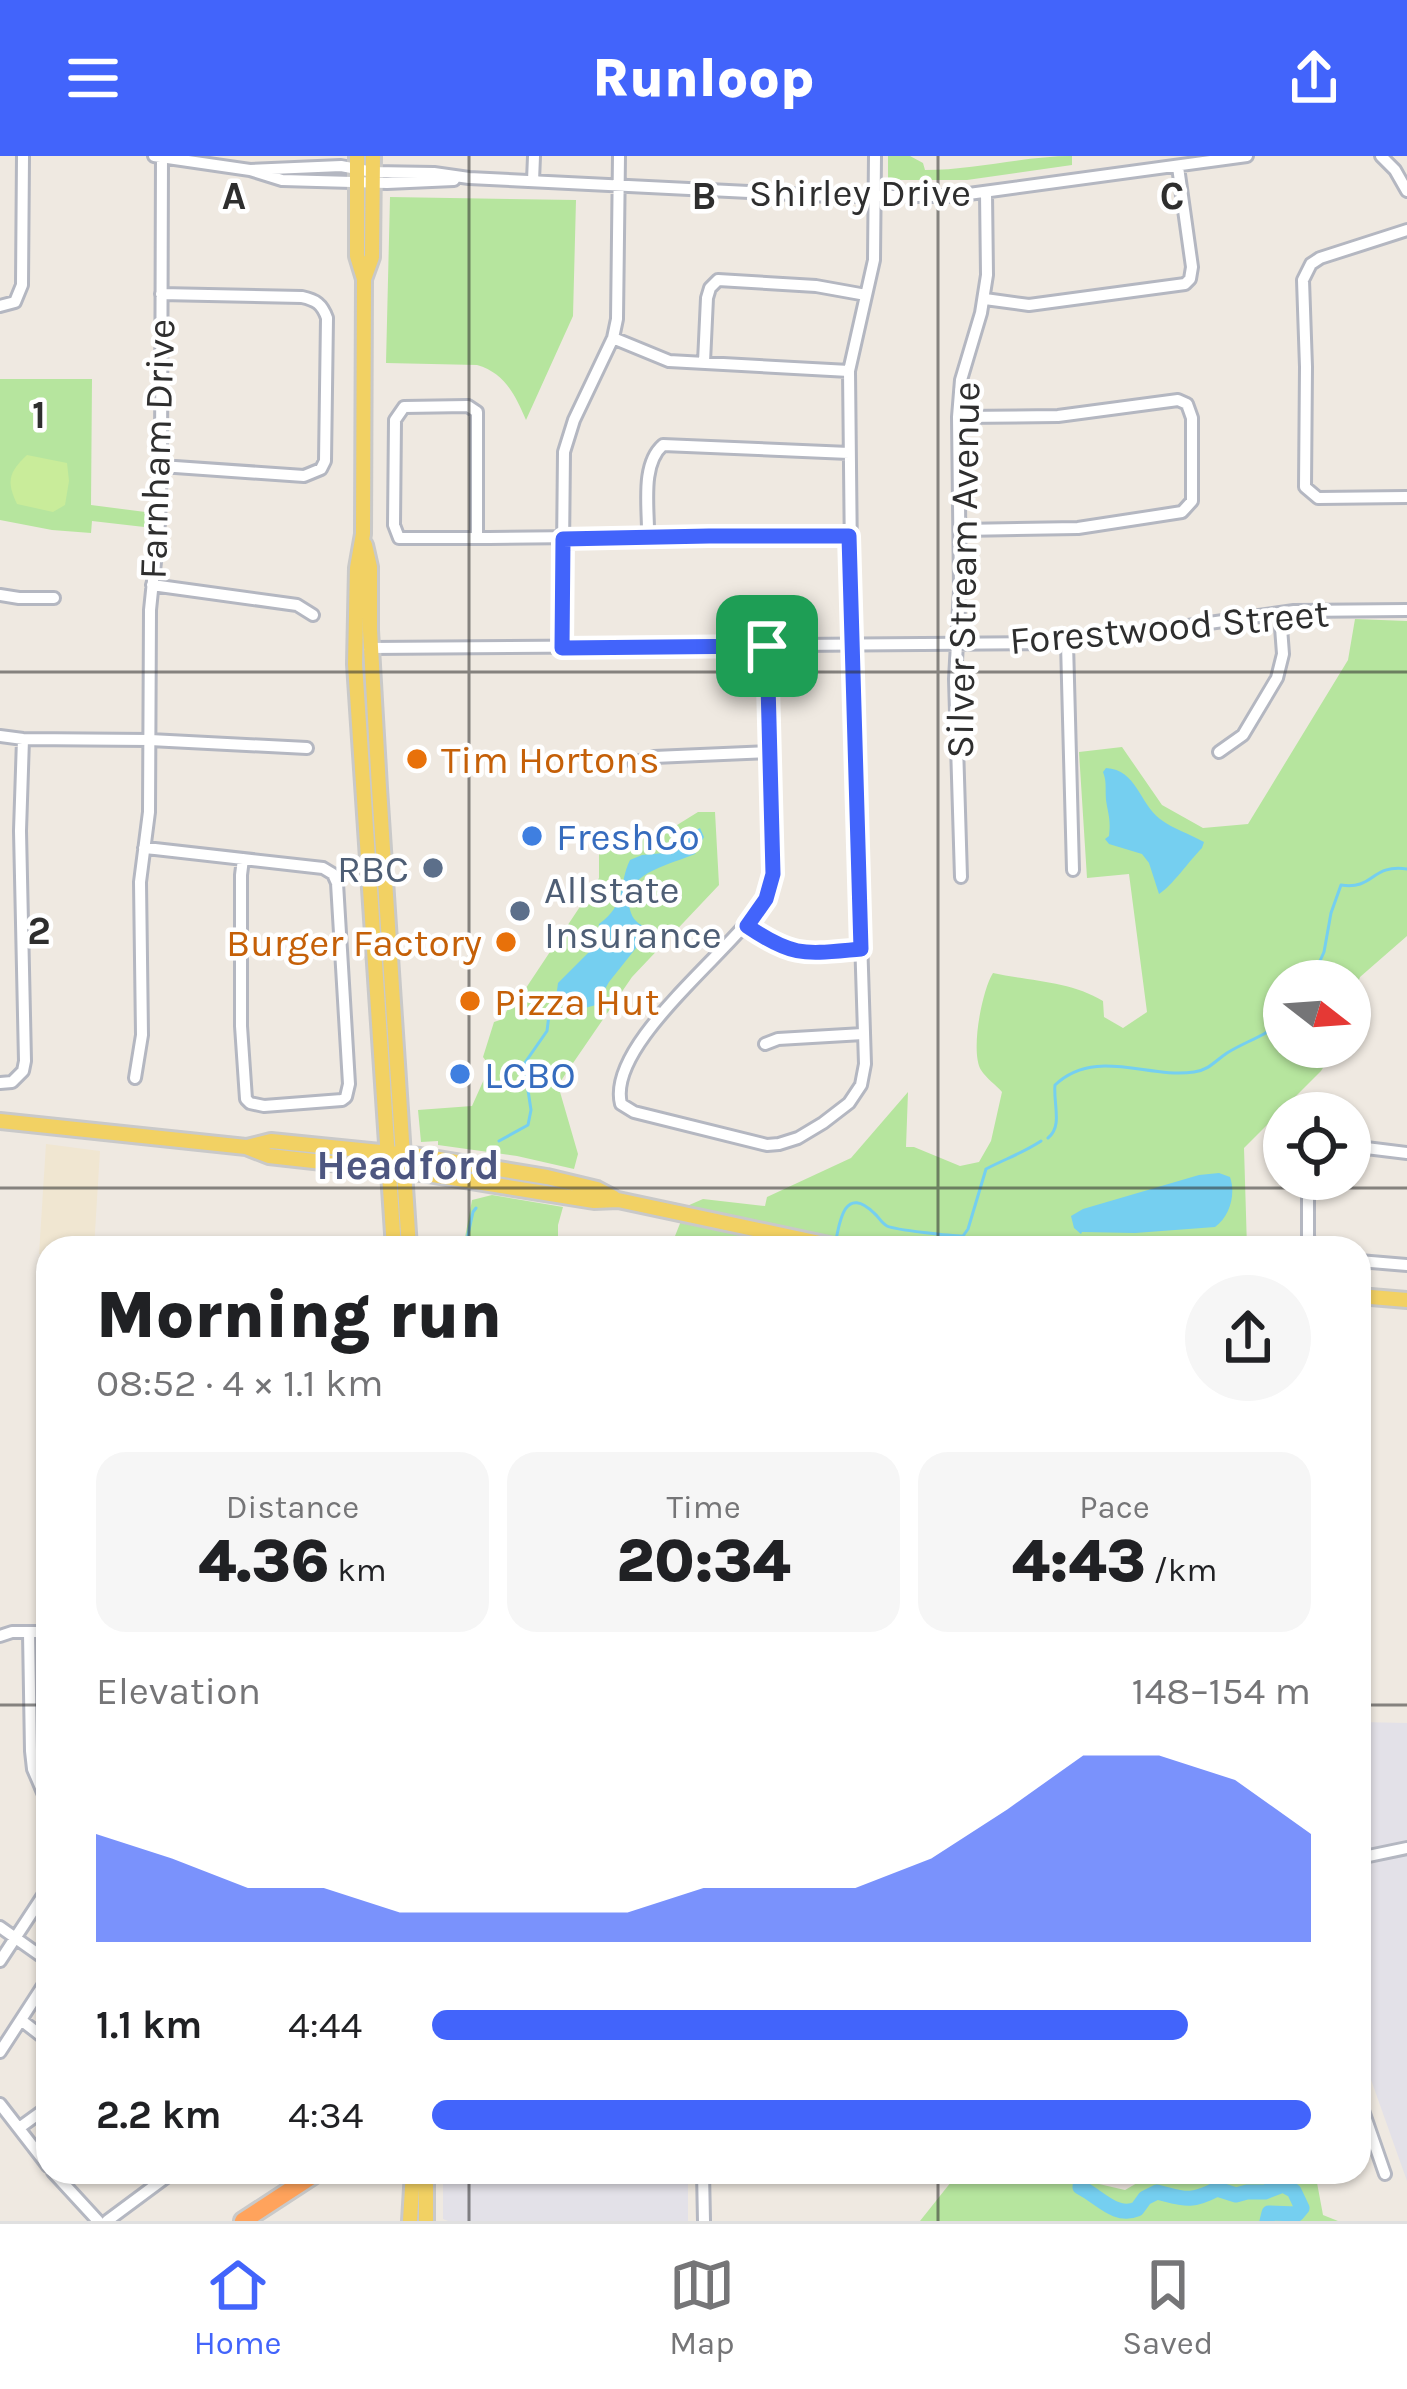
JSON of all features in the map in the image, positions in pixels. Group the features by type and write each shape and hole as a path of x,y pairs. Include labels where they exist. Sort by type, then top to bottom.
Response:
{"highway":[{"path":"243,2221 300,2184"}],"main road":[{"path":"365,171 372,257 364,279 362,535 370,567 357,715 395,1154 405,1172 409,1236"},
{"path":"364,648 388,900 395,1154 388,1170 393,1236"},
{"path":"371,901 388,900"},
{"path":"0,1120 246,1147 269,1156 594,1201 618,1200 785,1236"},
{"path":"246,1147 271,1141 395,1154 548,1177 597,1189 618,1200"},
{"path":"1371,1297 1407,1300"},
{"path":"410,2221 416,2184"},
{"path":"426,2184 426,2221"}],"street":[{"path":"0,306 15,302 22,285 22,156"},
{"name":"Shirley Drive","path":"159,156 250,170 287,166 874,197 986,194 1247,156"},
{"name":"Farnham Drive","path":"135,1078 142,1035 140,882 149,812 149,630 161,466 159,156"},
{"path":"533,181 534,156"},
{"path":"562,648 564,452 613,338 619,156"},
{"path":"767,646 773,874 766,899 747,926 651,1024 618,1092 621,1104 634,1112 767,1145 810,1131 849,1103 861,1085 866,1064 851,645 849,370 875,247 874,156"},
{"path":"1381,156 1407,191"},
{"path":"985,299 1029,305 1185,284 1192,267 1178,167"},
{"name":"Silver Stream Avenue","path":"961,877 955,679 961,530 958,417 961,380 985,299 986,194"},
{"path":"1407,230 1319,258 1310,264 1303,280 1307,492 1318,498 1407,497"},
{"path":"704,362 707,298 718,280 816,286 866,296"},
{"path":"161,293 302,297 324,307 327,318 325,461 321,469 304,476 161,466"},
{"path":"613,338 669,361 849,370"},
{"path":"958,417 1058,416 1178,400 1187,404 1192,418 1192,501 1181,512 1078,528 961,530"},
{"path":"477,538 477,412 468,406 404,407 395,420 394,525 399,538 563,539 849,536"},
{"path":"648,538 650,470 653,454 663,445 849,453"},
{"path":"152,585 297,605 313,615"},
{"path":"0,595 54,598"},
{"name":"Forestwood Street","path":"364,648 1067,643 1294,611 1407,610"},
{"path":"1220,752 1243,735 1276,678 1283,654 1280,614"},
{"path":"1067,643 1073,870"},
{"path":"0,736 307,748"},
{"path":"0,1083 13,1082 25,1060 23,740"},
{"path":"634,763 654,757 769,752"},
{"path":"144,848 243,859 323,868 336,878 349,1084 342,1100 264,1106 246,1099 241,1026 243,859"},
{"path":"747,926 792,951 861,949"},
{"path":"765,1044 778,1039 863,1034"},
{"path":"1371,1149 1407,1153"},
{"path":"1308,1200 1308,1236"},
{"path":"1371,1262 1407,1265"},
{"path":"29,1633 36,1776"},
{"path":"0,1636 36,1633"},
{"path":"1371,1856 1407,1848"},
{"path":"0,1960 36,1905"},
{"path":"0,1927 36,1952"},
{"path":"0,2052 36,1997"},
{"path":"21,2020 36,2032"},
{"path":"0,2104 36,2149"},
{"path":"19,2128 36,2116"},
{"path":"1371,2134 1385,2174"},
{"path":"66,2184 102,2221 156,2184"},
{"path":"703,2184 704,2221"}],"shaded area":[{"path":"46,1144 100,1151 95,1236 40,1236"},
{"path":"1371,1722 1407,1723 1407,2181 1371,2080"},
{"path":"443,2184 688,2184 688,2221 443,2219"}],"green space":[{"path":"888,156 910,156 923,163 925,170 1072,156 1072,165 967,180 888,180"},
{"path":"390,197 576,200 573,316 526,420 508,386 487,369 386,363"},
{"path":"0,379 92,379 91,505 153,513 153,528 92,521 91,533 0,520"},
{"path":"27,455 67,463 65,505 53,512 17,504 11,477"},
{"path":"1355,619 1407,621 1407,936 1371,967 1371,960 1263,960 1263,1068 1323,1068 1300,1092 1263,1092 1263,1129 1244,1148 1247,1236 675,1236 687,1206 703,1199 765,1206 767,1197 851,1158 908,1092 906,1147 960,1166 979,1162 991,1141 1002,1092 981,1070 977,1050 981,1006 993,973 1091,994 1103,1001 1104,1017 1123,1028 1147,1012 1129,874 1087,878 1079,752 1122,747 1162,805 1203,828 1248,824 1348,660"},
{"path":"698,812 715,812 719,885 632,977 558,1085 578,1154 574,1169 438,1145 438,1141 421,1142 418,1110 472,1106 490,1066 483,1057 494,1022 503,1019 510,1004 520,997 599,878 599,833 669,830"},
{"path":"492,1195 563,1207 558,1236 465,1236 472,1200"},
{"path":"949,2184 1099,2184 1125,2190 1135,2184 1317,2184 1323,2215 1338,2221 920,2221"}],"water":[{"path":"1106,768 1125,775 1160,819 1204,842 1159,894 1142,854 1105,839 1110,825"},
{"path":"700,828 704,837 695,854 652,871 634,885 630,909 648,933 596,1005 581,1009 556,998 558,983 597,944 599,924 618,902 630,860 664,853 670,844"},
{"path":"1219,1173 1230,1177 1232,1197 1225,1217 1215,1227 1081,1234 1074,1228 1071,1216 1083,1209"}],"waterway":[{"path":"1320,960 1341,885 1360,884 1386,870 1407,869"},
{"path":"499,1141 528,1125 531,1110 524,1064 561,1001"},
{"path":"1048,1138 1056,1121 1055,1085 1071,1074 1104,1066 1199,1071 1263,1034"},
{"path":"963,1236 986,1169 1041,1141"},
{"path":"837,1236 846,1208 857,1203 887,1226 963,1236"},
{"path":"468,1236 476,1208"},
{"path":"1080,2184 1122,2211 1137,2209 1157,2192 1187,2198 1217,2189 1236,2195 1283,2185 1294,2191 1302,2208 1297,2214 1269,2213 1267,2221"}],"place":[{"name":"Tim Hortons","path":"417,759"},
{"name":"FreshCo","path":"532,836"},
{"name":"RBC","path":"433,868"},
{"name":"Allstate Insurance","path":"520,911"},
{"name":"Burger Factory","path":"506,942"},
{"name":"Pizza Hut","path":"470,1001"},
{"name":"LCBO","path":"460,1074"}],"district":[{"name":"Headford","path":"408,1164"}],"route":[{"path":"849,536 861,949 792,951 747,926 766,899 773,874 767,646 562,648 563,539 849,536"}]}
